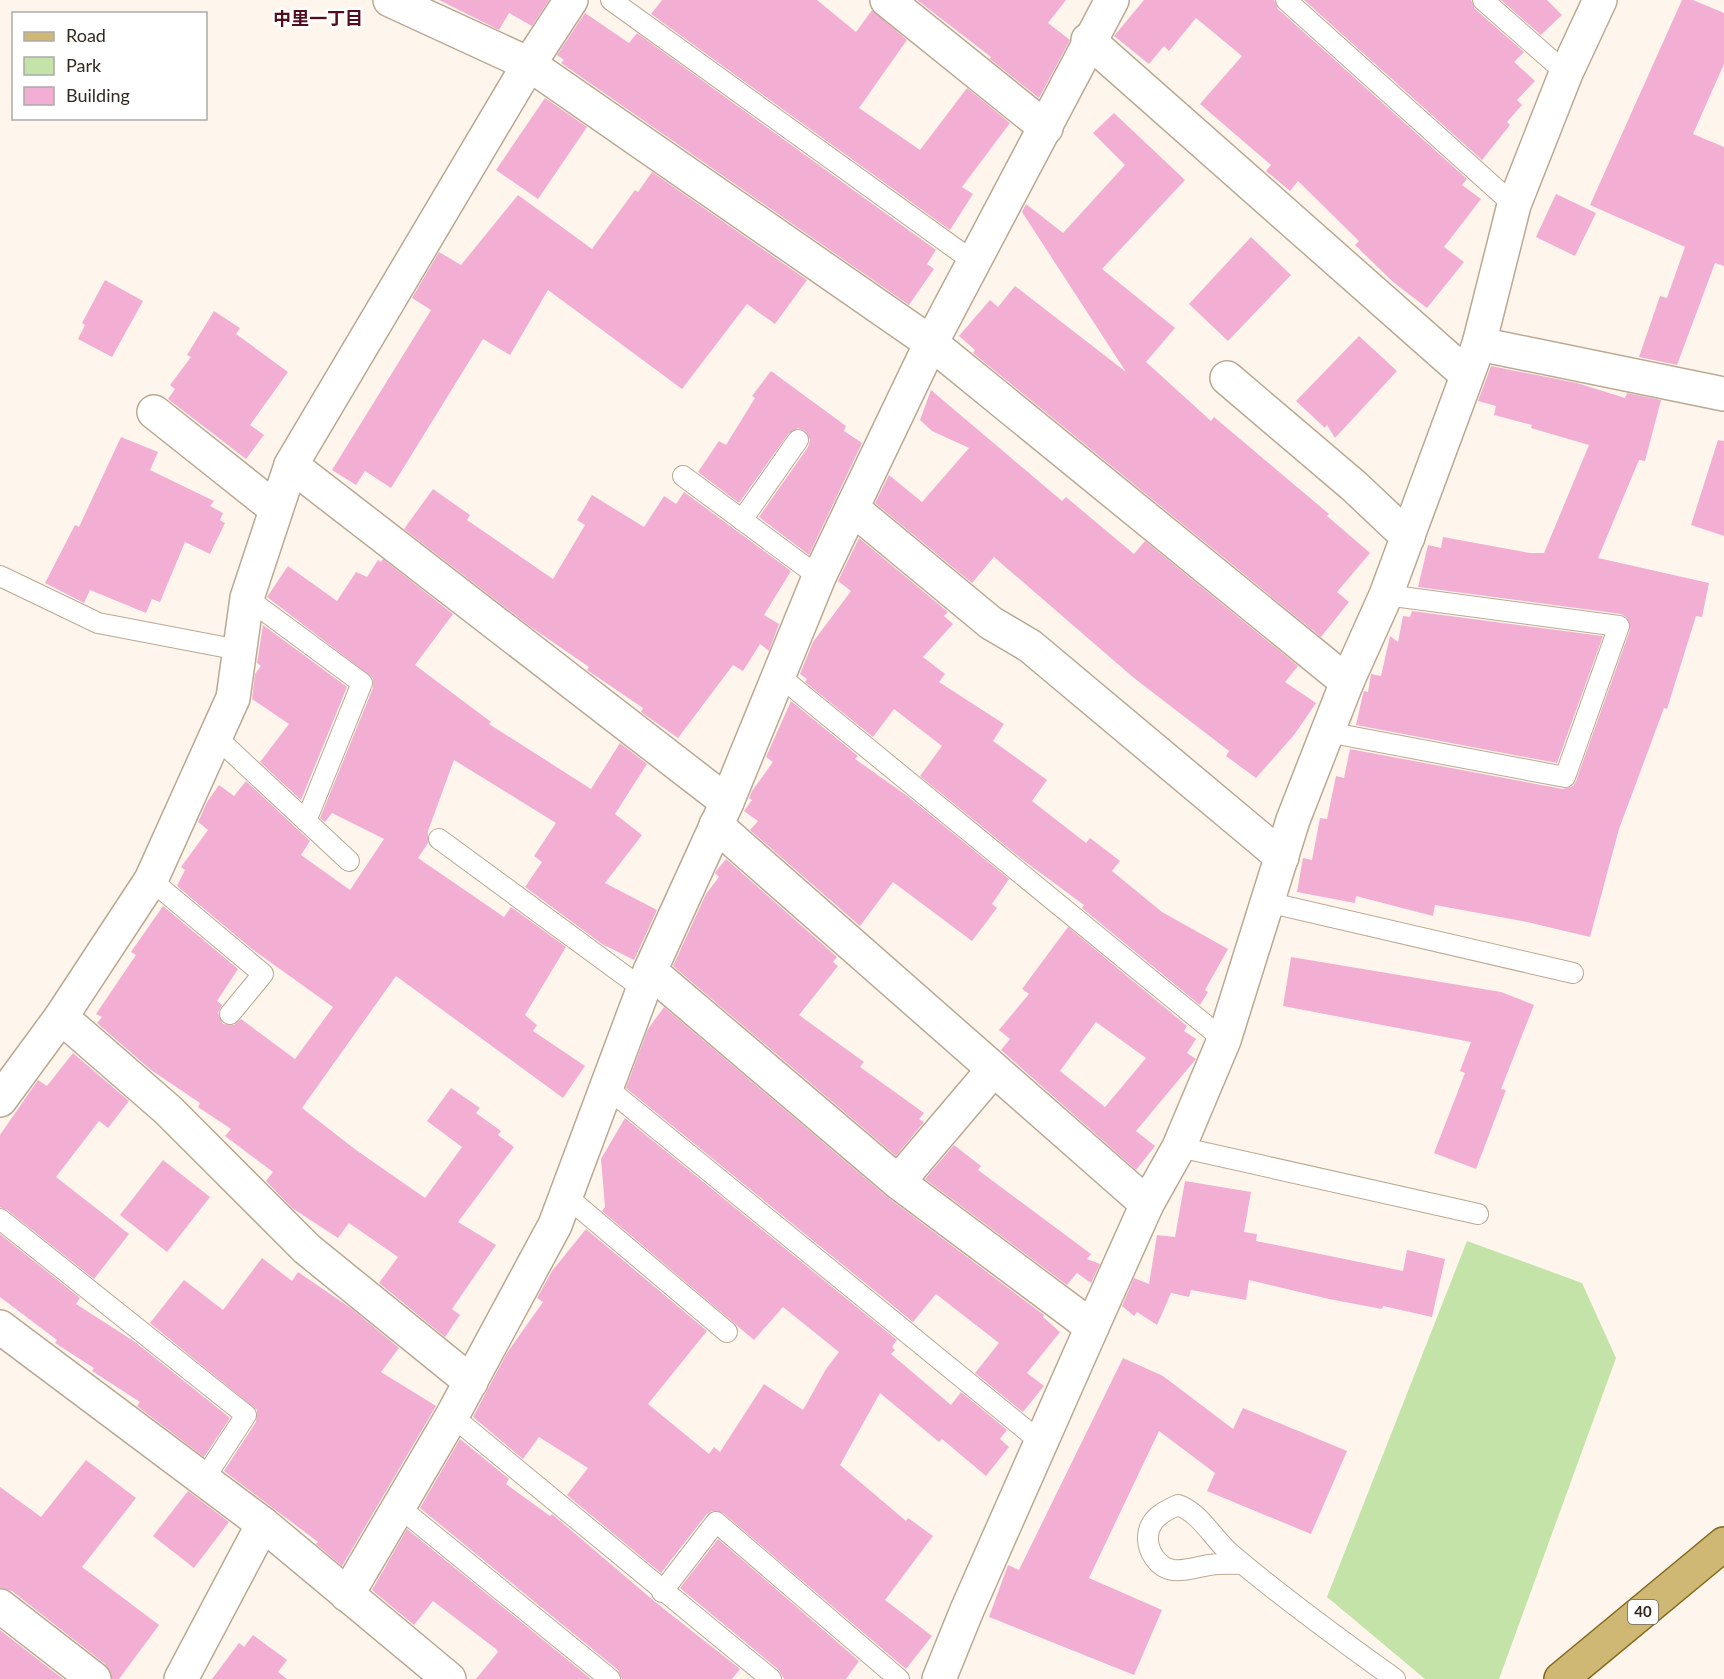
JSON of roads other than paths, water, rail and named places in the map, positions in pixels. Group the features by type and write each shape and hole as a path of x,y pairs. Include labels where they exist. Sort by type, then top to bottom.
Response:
{"main road":[{"name":"40","path":"1561,1679 1724,1544"}],"street":[{"path":"390,0 529,64 931,343 1347,682"},
{"path":"0,1100 61,1017 151,880 233,698 247,597 291,465 529,64 571,0"},
{"path":"887,0 1046,128"},
{"path":"347,1595 452,1416 555,1225 647,980 722,814 777,674 819,577 931,343 1046,128 1088,40 1112,0"},
{"path":"939,1679 967,1610 1092,1327 1148,1204 1179,1147 1224,1040 1282,857 1327,732 1386,596 1479,344 1514,205 1566,73 1600,0"},
{"path":"1088,40 1467,375"},
{"path":"1479,344 1724,394"},
{"path":"1227,378 1354,486 1408,537"},
{"path":"154,412 276,510"},
{"path":"291,465 722,814 993,1070 1148,1204"},
{"path":"852,508 991,623 1030,646 1282,857"},
{"path":"647,980 898,1182 1092,1327"},
{"path":"61,1017 168,1110 307,1249 471,1382"},
{"path":"898,1182 993,1070"},
{"path":"0,1327 263,1524 449,1679"},
{"path":"180,1679 263,1524"},
{"path":"0,1606 94,1679"}],"lane":[{"path":"611,0 974,262"},
{"path":"1286,0 1514,205"},
{"path":"1484,0 1566,73"},
{"path":"742,520 798,440"},
{"path":"683,476 819,577"},
{"path":"0,576 98,623 239,650"},
{"path":"1327,732 1565,777 1619,626 1386,596"},
{"path":"247,597 362,684 306,821"},
{"path":"777,674 1224,1040"},
{"path":"216,737 349,861"},
{"path":"439,839 647,980"},
{"path":"151,880 264,974 230,1014"},
{"path":"1267,902 1573,973"},
{"path":"606,1087 1042,1443"},
{"path":"1179,1147 1478,1214"},
{"path":"566,1196 727,1332"},
{"path":"0,1219 246,1415 204,1479"},
{"path":"452,1416 662,1592 771,1679"},
{"path":"1243,1564 1213,1564 1173,1570 1157,1561 1149,1549 1148,1534 1155,1518 1179,1505 1189,1509 1228,1552 1243,1564 1315,1623 1395,1679"},
{"path":"399,1506 610,1679"},
{"path":"662,1592 716,1522 899,1679"}],"district":[{"name":"中里一丁目","path":"318,19"}]}
